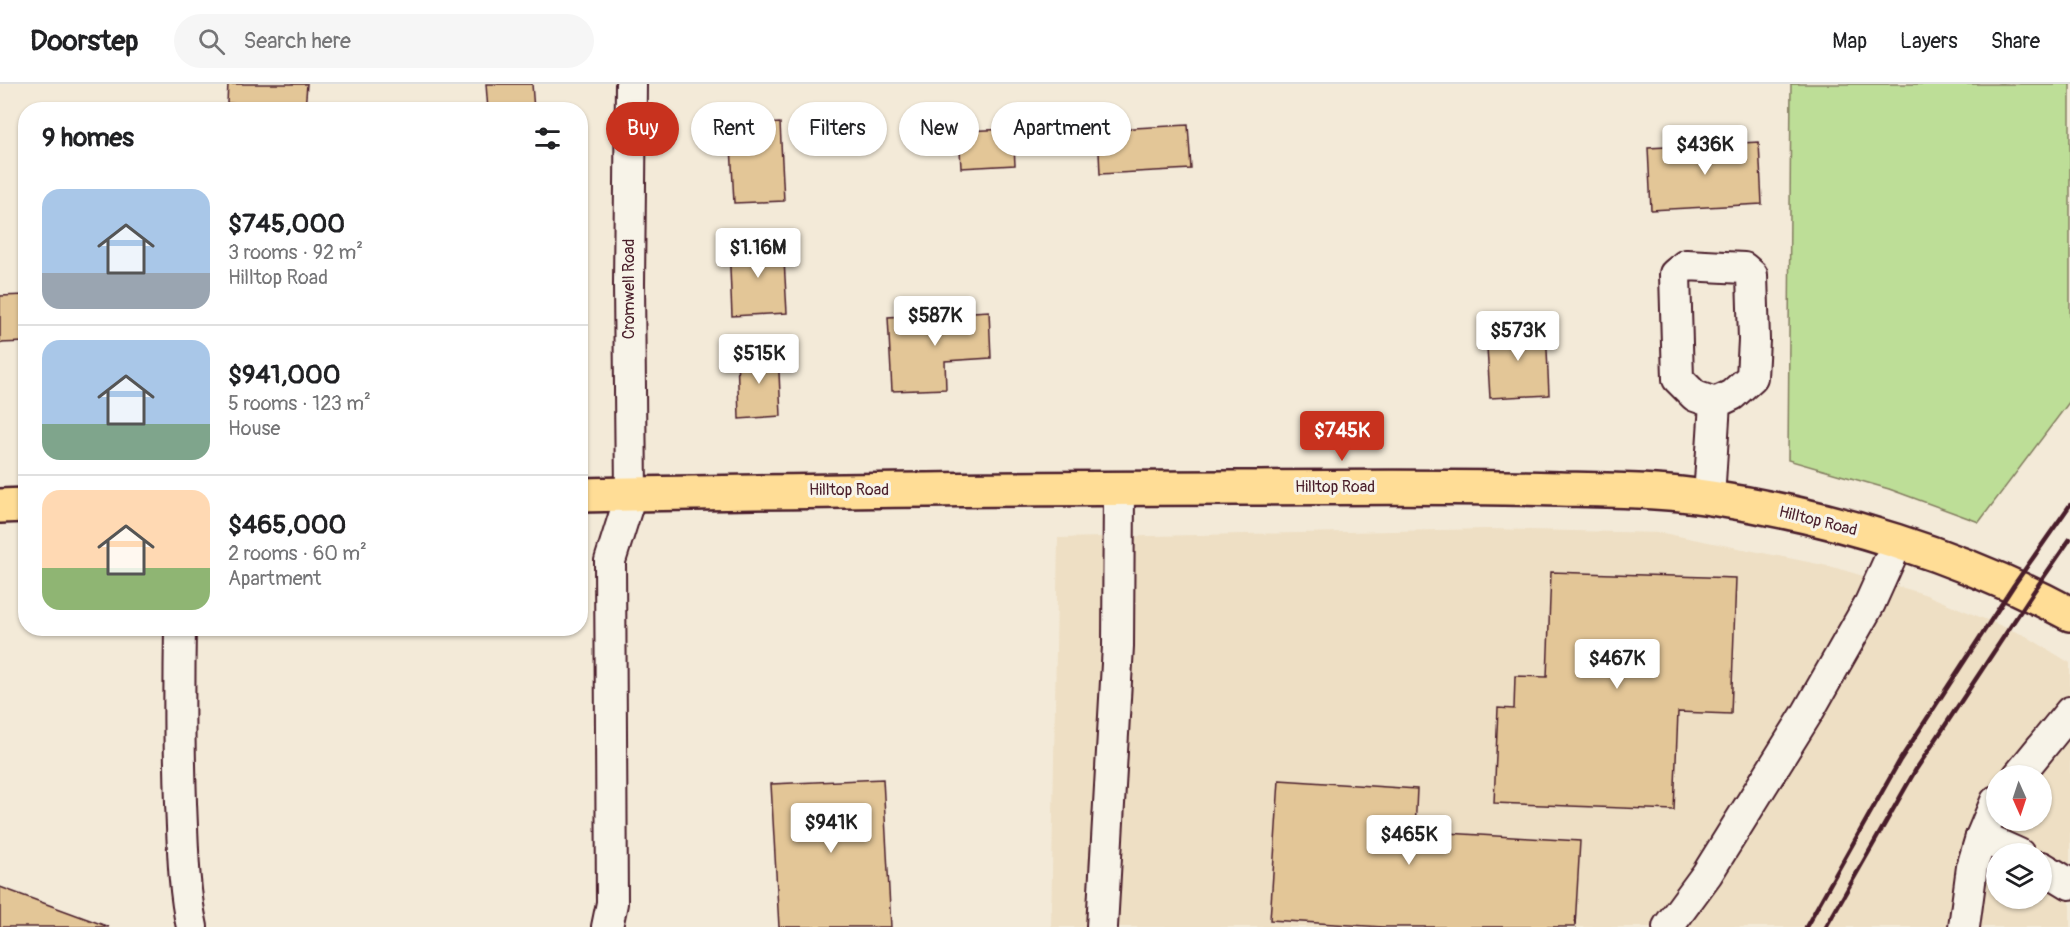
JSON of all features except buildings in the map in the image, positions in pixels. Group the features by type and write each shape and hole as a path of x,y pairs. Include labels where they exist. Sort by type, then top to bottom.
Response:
{"main road":[{"name":"Hilltop Road","path":"588,495 769,490 1119,488 1500,487 1642,491 1709,498 1821,519 1897,543 2014,585 2070,614"},
{"path":"0,506 18,506"}],"street":[{"name":"Cromwell Road","path":"607,927 612,903 610,561 631,494 629,284 632,84"},
{"path":"1686,265 1744,268 1752,275 1754,340 1752,377 1732,395 1715,403 1695,396 1678,379 1675,274 1686,265"},
{"path":"1709,498 1715,403"},
{"path":"1102,927 1118,646 1119,488"},
{"path":"1668,927 1707,874 1808,712 1870,603 1897,543"},
{"path":"180,636 183,854 188,910 192,927"},
{"path":"2027,765 2070,712"},
{"path":"1964,927 1972,867 1986,825"},
{"path":"1981,837 1994,843"},
{"path":"2052,873 2070,884"}],"shaded area":[{"path":"1488,529 1663,533 1833,567 1924,594 2026,636 2070,663 2070,927 1051,927 1058,538"}],"green space":[{"path":"1791,84 2070,84 2070,401 1979,522 1889,489 1788,460"}],"railway":[{"path":"1806,927 1900,760 2014,585 2070,505"},
{"path":"1826,927 1915,771 2070,539"}]}
